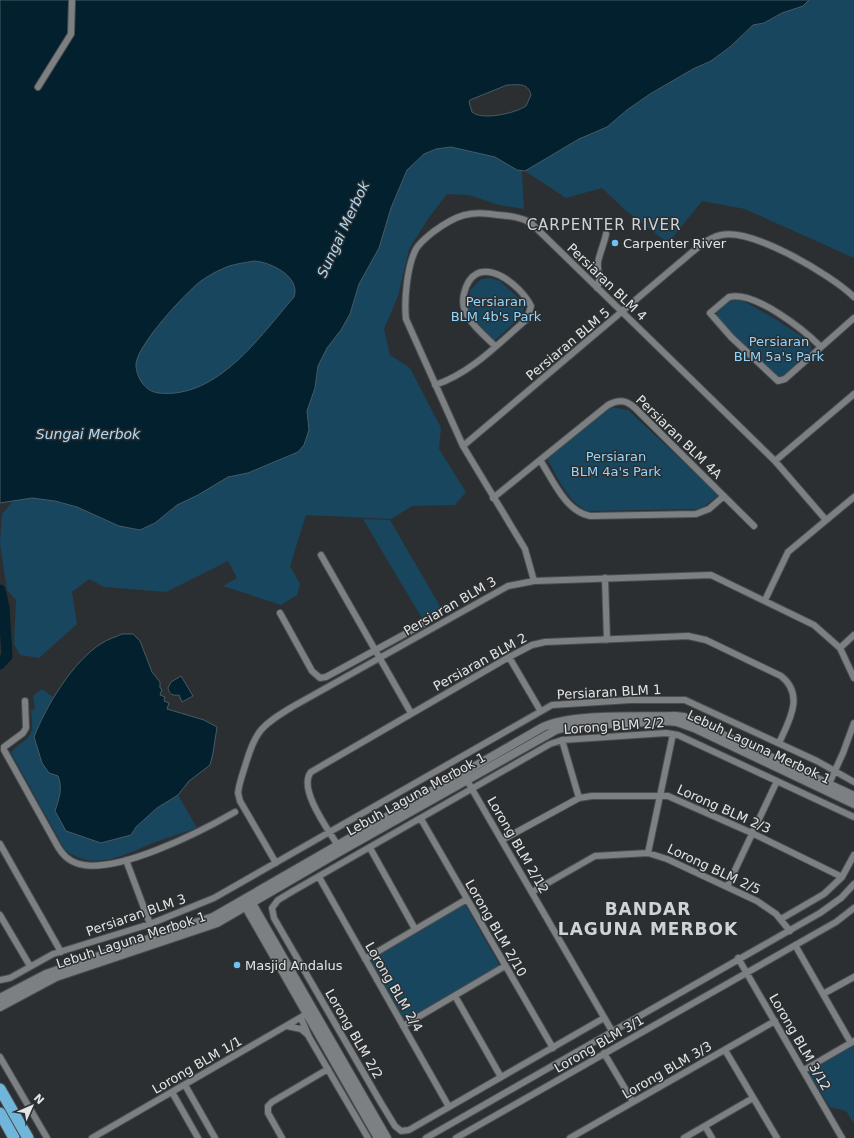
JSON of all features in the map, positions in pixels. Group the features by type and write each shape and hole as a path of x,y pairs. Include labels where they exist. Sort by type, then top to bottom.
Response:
{"highway":[{"path":"0,1089 28,1138"},
{"path":"0,1113 14,1138"}],"street":[{"path":"38,87 71,34 72,0"},
{"name":"Persiaran BLM 4","path":"534,581 527,554 463,446 406,319 405,307 414,254 421,242 455,217 480,212 526,220 775,461 826,520"},
{"path":"597,288 600,280 598,261 602,252 606,234"},
{"name":"Persiaran BLM 5","path":"463,446 700,246 714,238 728,234 740,236 780,250 837,282 854,297"},
{"path":"435,385 466,371 527,320 531,306 526,297 508,280 496,273 488,272 477,274 469,281 465,291 463,304 466,312 477,327 495,346"},
{"path":"821,347 804,331 776,313 745,297 729,296 710,313 731,337 778,381 785,379 854,318"},
{"path":"775,461 854,394"},
{"name":"Persiaran BLM 4A","path":"494,498 608,405 614,402 624,401 635,408 754,526"},
{"name":"Persiaran BLM 4A","path":"540,460 570,505 578,512 590,516 696,514 708,509 724,496"},
{"path":"765,600 788,552 854,497"},
{"path":"321,555 411,713"},
{"name":"Persiaran BLM 3","path":"276,863 239,797 239,787 255,737 264,726 276,717 504,588 534,581 706,574 717,577 808,622 840,648 854,678"},
{"path":"605,578 607,640"},
{"path":"280,613 312,671 320,678 326,677 425,623"},
{"path":"840,648 854,635"},
{"name":"Persiaran BLM 2","path":"339,848 308,794 306,785 308,774 411,713 509,657 537,643 688,636 700,638 780,676 790,687 795,701 793,711 779,743"},
{"path":"509,657 540,710"},
{"name":"Persiaran BLM 1","path":"330,832 540,710 556,704 630,700 685,700 779,743 854,782"},
{"path":"25,701 26,728 23,733 7,744 4,750 58,847 65,856 81,864 107,865 126,860 196,833 235,812"},
{"name":"Lebuh Laguna Merbok 1","path":"0,1007 56,977 211,926 247,901 339,848 465,777 561,728 677,722 694,728 827,788 854,804"},
{"path":"827,788 835,772 854,723"},
{"path":"648,853 673,734"},
{"name":"Lorong BLM 2/2","path":"604,1018 450,1107 405,1132 401,1131 395,1126 274,918 272,911 275,902 550,744 562,740 673,734 685,737 854,817"},
{"path":"562,740 579,798"},
{"name":"Lorong BLM 2/12","path":"465,777 612,1031"},
{"path":"727,887 777,781"},
{"name":"Lebuh Laguna Merbok 1","path":"827,788 854,796"},
{"name":"Lorong BLM 2/3","path":"502,840 579,798 592,796 660,794 683,802 752,833 842,877"},
{"name":"Lorong BLM 2/10","path":"421,818 553,1048"},
{"name":"Persiaran BLM 3","path":"0,980 10,978 30,966 61,952 150,924 214,898 330,832"},
{"path":"0,844 61,952"},
{"path":"370,848 415,929"},
{"name":"Lorong BLM 2/5","path":"532,892 594,856 648,853 667,859 762,904 781,919 790,931"},
{"path":"781,919 824,894 842,877 854,855"},
{"path":"126,860 150,924"},
{"name":"Lorong BLM 2/4","path":"319,877 450,1107"},
{"path":"426,1138 738,958 790,931 832,906 854,884"},
{"path":"365,959 467,899"},
{"path":"247,901 307,1014 378,1138"},
{"name":"Lebuh Laguna Merbok 1","path":"0,998 46,974 208,919 247,901"},
{"name":"Lorong BLM 3/1","path":"456,1138 464,1136 604,1053 836,922 854,908"},
{"path":"0,915 30,966"},
{"path":"795,945 853,1042 804,1070"},
{"name":"Lorong BLM 3/12","path":"738,958 842,1138"},
{"path":"403,1026 505,966"},
{"path":"823,994 854,977"},
{"path":"455,996 501,1077"},
{"path":"307,1014 309,1036"},
{"path":"307,1014 386,1138"},
{"name":"Lorong BLM 1/1","path":"92,1138 307,1014"},
{"name":"Lorong BLM 3/3","path":"570,1138 775,1021"},
{"path":"287,1026 301,1029 309,1036 368,1138"},
{"path":"725,1050 777,1138"},
{"path":"604,1053 633,1102"},
{"path":"0,1057 47,1138"},
{"path":"282,1138 268,1113 268,1106 272,1102 328,1069"},
{"path":"185,1085 215,1138"},
{"path":"172,1092 198,1138"},
{"path":"684,1138 753,1098"},
{"path":"705,1126 712,1138"}],"green space":[{"path":"809,0 854,0 854,258 745,209 702,201 668,243 625,210 602,188 566,198 525,171 579,139 607,127 627,110 650,94 693,69 711,61 730,47 753,25 764,23 782,13 803,6"},
{"path":"451,147 495,157 522,171 524,209 499,205 469,195 447,194 430,216 409,249 398,296 384,329 390,355 410,368 441,428 439,449 466,492 455,505 412,506 391,519 306,515 290,566 300,584 297,595 281,605 223,586 237,578 228,561 166,592 104,587 89,579 72,592 77,624 39,658 20,655 14,644 16,600 7,590 0,543 2,514 14,500 32,498 45,499 77,507 104,518 155,523 177,505 198,495 228,477 248,473 298,452 309,430 307,411 317,379 318,366 327,348 341,330 350,314 359,284 379,248 391,208 407,170 424,154 436,149"},
{"path":"254,261 268,264 283,272 293,283 295,290 294,297 267,330 236,362 219,376 200,386 180,392 159,393 146,387 140,380 136,371 138,358 143,347 152,334 173,308 184,296 206,277 230,266"},
{"name":"Persiaran BLM 4b's Park","path":"490,278 500,281 524,303 523,315 494,341 474,319 468,309 470,290 481,279"},
{"name":"Persiaran BLM 5a's Park","path":"741,300 774,318 807,340 811,345 811,350 783,376 775,377 719,320 716,311 730,301"},
{"name":"Persiaran BLM 4a's Park","path":"611,407 628,410 719,495 701,509 587,511 580,506 568,495 547,459"},
{"path":"363,519 390,520 441,608 423,620"},
{"path":"42,689 53,697 34,737 42,763 49,773 58,776 60,794 55,811 90,839 101,843 131,835 146,817 178,795 197,828 161,840 122,856 99,861 77,857 65,850 11,753 29,737 31,733 31,710 35,709 33,696"},
{"path":"465,904 500,966 405,1022 370,959"},
{"path":"854,1045 854,1124 846,1111 830,1107 808,1072"}],"water":[{"name":"Sungai Merbok","path":"0,0 809,0 803,6 782,13 764,23 753,25 730,47 711,61 693,69 650,94 627,110 607,127 579,139 525,171 517,170 495,157 451,147 436,149 424,154 407,170 391,208 379,248 359,284 350,314 341,330 327,348 318,366 315,388 307,411 309,430 304,445 298,452 248,473 228,477 198,495 177,505 155,523 140,530 119,526 77,507 55,501 32,498 0,503","holes":["507,85 522,85 528,88 531,95 526,106 515,111 491,116 477,115 472,112 469,102 470,100","254,261 268,264 283,272 289,277 295,290 294,297 267,329 236,362 219,376 200,386 180,392 159,393 146,387 138,376 136,366 138,358 143,347 152,334 173,308 184,296 206,277 230,266"]},
{"path":"122,634 133,634 140,641 152,672 160,682 160,688 162,689 160,695 165,697 164,701 169,703 167,709 204,720 217,727 210,765 189,781 178,795 157,808 136,827 131,835 101,843 66,831 55,811 60,789 58,776 49,773 42,763 34,737 53,698 71,672 91,651 104,642"},
{"path":"181,676 193,696 182,702 179,695 172,694 169,692 168,688 171,682"}],"waterway":[{"path":"0,590 4,607 7,656 0,664"}],"place":[{"name":"Carpenter River","path":"615,243"},
{"name":"Masjid Andalus","path":"237,965"}],"district":[{"name":"CARPENTER RIVER","path":"604,225"},
{"name":"BANDAR LAGUNA MERBOK","path":"648,919"}]}
